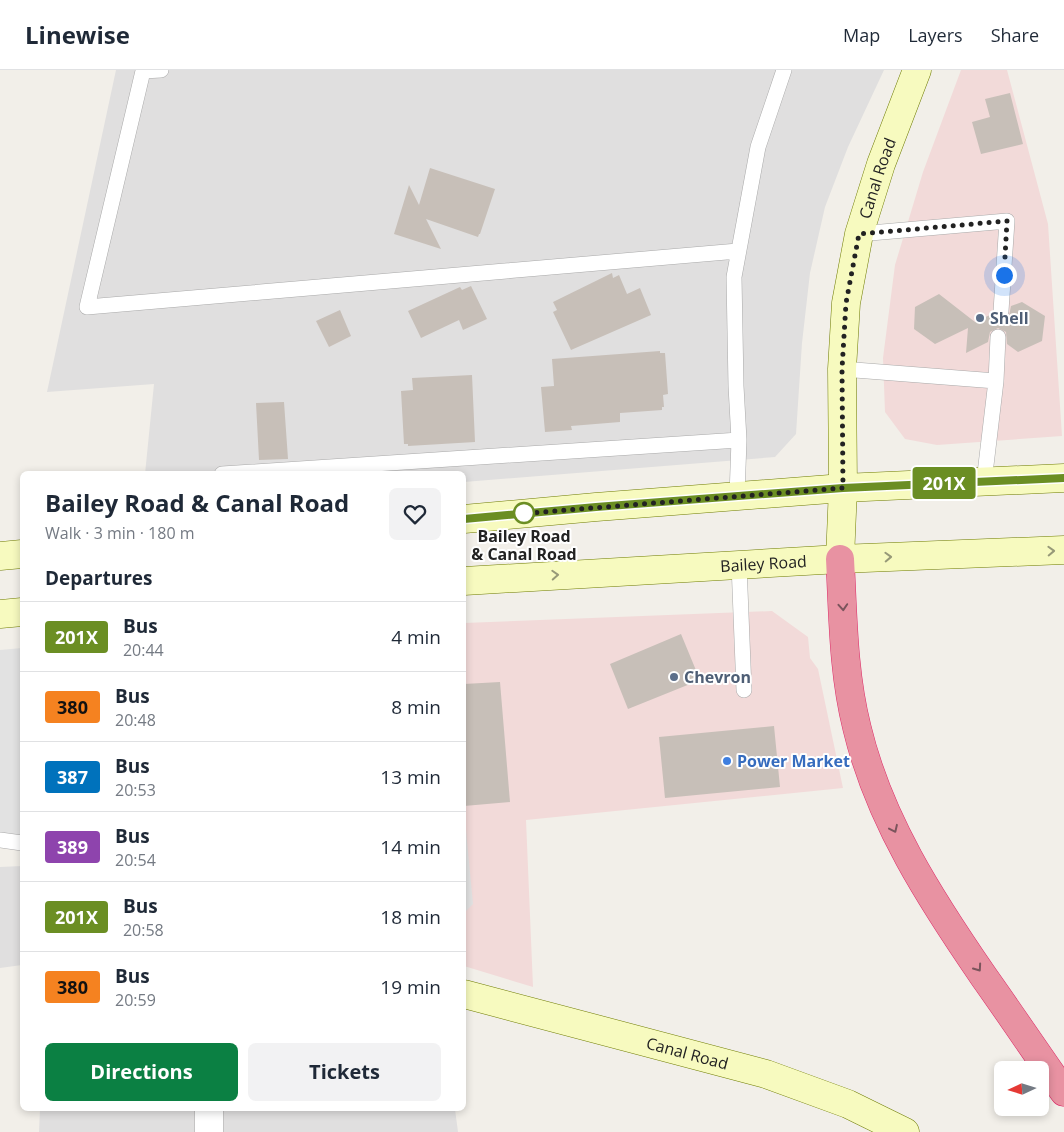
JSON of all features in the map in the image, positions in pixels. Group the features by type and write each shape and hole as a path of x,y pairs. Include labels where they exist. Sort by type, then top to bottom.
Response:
{"highway":[{"path":"840,559 847,674 856,728 874,785 906,854 946,921 1064,1092"}],"main road":[{"name":"Canal Road","path":"840,559 843,488 842,369 846,303 859,234 881,164 917,70"},
{"path":"466,519 843,488 1064,478"},
{"name":"Bailey Road","path":"466,581 739,564 1064,550"},
{"path":"0,556 20,554"},
{"path":"0,614 20,612"},
{"name":"Canal Road","path":"466,995 766,1074 848,1104 905,1132"}],"street":[{"path":"209,1111 209,1132"}],"lane":[{"path":"161,70 143,71 88,307 738,251"},
{"path":"738,496 739,440 734,278 758,147 784,70"},
{"path":"859,234 1007,221 1001,311"},
{"path":"984,482 996,381 998,337"},
{"path":"842,369 996,381"},
{"path":"268,471 739,440"},
{"path":"739,564 744,690"},
{"path":"0,840 20,842"}],"shaded area":[{"path":"116,70 884,70 848,147 825,207 810,273 802,343 796,434 775,457 466,482 466,471 145,471 154,384 47,392"},
{"path":"961,70 1007,70 1048,224 1062,436 937,445 905,439 885,412 883,358 895,265 923,172"},
{"path":"772,611 808,637 810,658 818,669 843,788 526,820 533,987 466,967 466,623"},
{"path":"20,648 20,843 0,840 0,650"},
{"path":"466,830 473,904 466,911"},
{"path":"20,866 20,965 0,968 0,867"},
{"path":"40,1111 455,1111 458,1132 39,1132"}],"building":[{"path":"1010,93 1023,144 981,154 972,122 990,117 985,99"},
{"path":"430,168 495,189 478,237 426,219 441,249 394,234 409,185 419,205"},
{"path":"612,273 613,278 619,275 627,294 640,288 651,315 571,350 553,312 557,310 553,302"},
{"path":"471,286 487,319 463,330 459,320 421,338 408,311 460,287 462,290"},
{"path":"939,294 975,322 992,314 996,319 1005,320 1009,316 1011,306 1022,302 1045,316 1042,341 1018,352 1007,344 1006,332 998,328 990,332 988,342 966,353 968,328 935,344 914,329 915,307"},
{"path":"340,310 351,336 329,347 316,321"},
{"path":"660,351 660,353 665,353 668,394 663,395 664,407 662,407 662,410 620,413 620,422 571,426 572,430 545,432 541,387 554,386 552,359"},
{"path":"472,375 475,442 408,446 408,444 404,444 401,391 413,390 412,378"},
{"path":"284,402 288,459 259,460 256,403"},
{"path":"681,634 700,680 628,709 610,664"},
{"path":"500,682 510,802 466,806 466,684"},
{"path":"774,726 780,787 665,798 659,737"}],"bus line":[{"name":"201X","path":"466,519 843,488 1064,478"}],"place":[{"name":"Shell","path":"980,318"},
{"name":"Bailey Road & Canal Road","path":"524,513"},
{"name":"Chevron","path":"674,677"},
{"name":"Power Market","path":"727,761"}],"route":[{"path":"524,513 517,514 843,488 842,369 846,303 859,234 1007,221 1004,275"}]}
